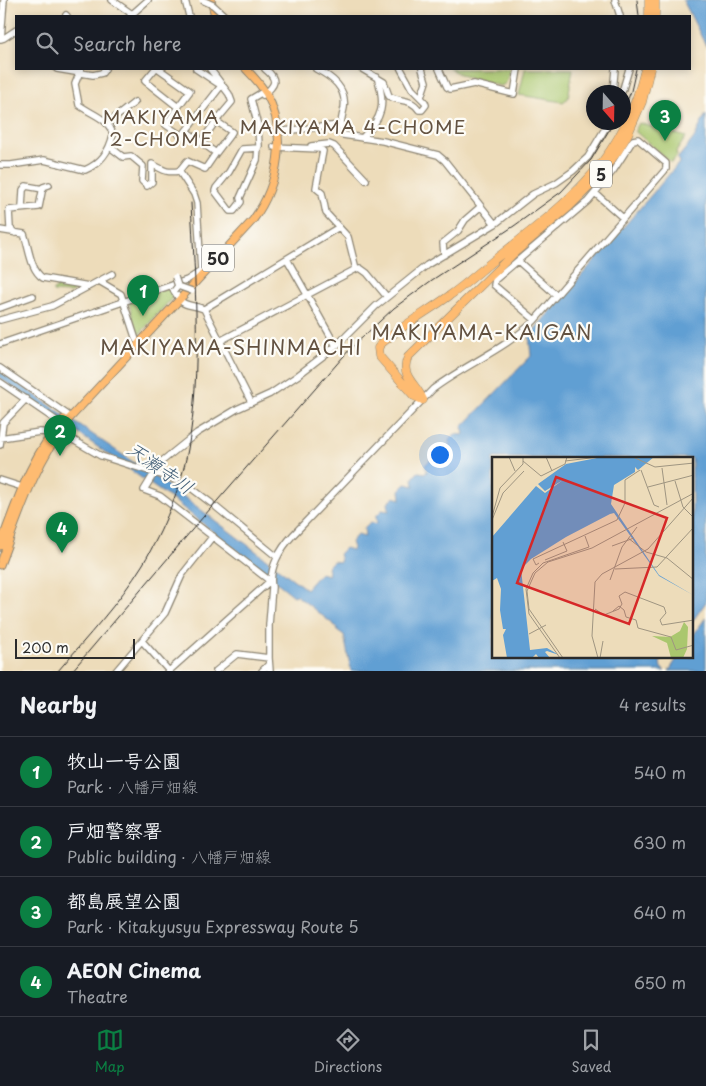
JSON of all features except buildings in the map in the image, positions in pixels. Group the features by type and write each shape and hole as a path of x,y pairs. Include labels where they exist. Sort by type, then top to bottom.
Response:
{"highway":[{"path":"648,0 650,15"},
{"path":"655,0 655,15"},
{"name":"5","path":"423,400 414,396 385,363 379,356 378,348 384,341 467,283 522,240 576,193 601,164 623,131 630,116 645,70"},
{"name":"5","path":"423,400 406,373 405,365 408,357 513,254 569,207 605,169 636,118 650,70"}],"main road":[{"path":"209,0 211,15"},
{"path":"209,0 215,15"},
{"name":"50","path":"242,70 263,94"},
{"name":"50","path":"0,546 22,487 39,453 65,420 176,292 253,220 262,207 270,191 276,147 276,132 263,94 247,70"},
{"name":"50","path":"65,420 176,292 201,271 251,216 267,189 276,147"},
{"name":"50","path":"0,565 28,489 55,433"}],"street":[{"path":"0,39 4,0"},
{"path":"112,0 131,15 148,0"},
{"path":"185,0 189,15"},
{"path":"202,0 213,5 224,15"},
{"path":"615,0 620,15"},
{"path":"0,39 15,31"},
{"path":"0,165 44,160 53,165 85,170 103,159 110,147 113,135 103,119 79,105 75,84 80,70 98,75 104,70"},
{"path":"153,70 146,81 178,107"},
{"path":"160,70 190,92 166,125 182,136 221,86"},
{"path":"197,70 221,86 229,94 232,102 201,142"},
{"path":"211,70 221,86"},
{"path":"258,148 242,149 229,172 216,188 215,191 230,211 234,211 241,202 240,198 257,160 258,148 258,126 251,99 273,88 272,74 266,70"},
{"path":"318,70 327,75 341,89 345,98 340,124 343,135 383,141 438,155 445,161 495,224"},
{"path":"364,70 384,82 389,96 409,101 415,104 419,110 422,110 426,106 412,89 402,70"},
{"path":"420,97 426,82 422,70"},
{"path":"439,70 447,87 450,89 454,90 474,84 514,94 518,70"},
{"path":"614,85 615,70"},
{"path":"624,85 629,70"},
{"path":"362,138 372,128 382,112 382,96 377,77"},
{"path":"107,124 135,102"},
{"path":"110,147 123,157 131,156 143,166 142,181 147,186 152,182 152,164 164,172 179,171 187,161 205,169 232,132 216,121"},
{"path":"276,132 340,124"},
{"path":"186,130 216,152"},
{"path":"594,149 601,130"},
{"path":"262,671 269,664 272,588 270,582 213,536 146,487 161,462 197,433 284,385 336,346 387,297 444,255 495,224 533,194 573,171 594,149 605,130"},
{"path":"142,641 169,671 270,582 277,557 293,535 423,400 445,380 512,339 535,320 666,169 666,164 638,139 635,138 630,142 613,171 575,213 495,280 494,284 535,320"},
{"path":"304,148 322,144 334,146 366,180"},
{"path":"276,147 320,149 323,151 316,188 322,193 326,213 348,237 356,269"},
{"path":"176,292 187,280 201,271 197,203 194,194 179,171"},
{"path":"15,233 10,228 9,210 39,207 43,189 46,185 49,185"},
{"path":"22,208 23,190 26,186 43,189"},
{"path":"595,193 623,218"},
{"path":"444,255 443,244 480,207"},
{"path":"174,277 176,292 186,305 204,309 339,227"},
{"path":"0,230 24,234 39,276 88,286"},
{"path":"287,259 336,346"},
{"path":"518,261 556,295"},
{"path":"220,341 356,269 360,268 367,273 387,297"},
{"path":"0,320 52,306 112,274"},
{"path":"99,281 121,294 136,340"},
{"path":"0,344 124,301 192,291"},
{"path":"0,308 33,296"},
{"path":"204,309 252,402"},
{"path":"0,368 65,420"},
{"path":"0,382 26,399 65,420"},
{"path":"0,445 2,422 26,399"},
{"path":"1,438 40,432 55,433 67,436 95,453 110,459 177,480"},
{"path":"0,480 22,487"},
{"path":"186,484 277,557"},
{"path":"116,671 165,613 178,583 188,566 213,536"},
{"path":"216,671 237,654 269,664"}],"green space":[{"path":"451,70 510,70 506,83 501,86 471,79"},
{"path":"525,70 573,70 568,98 563,102 519,95"},
{"path":"639,123 686,137 676,152 677,156 671,163 635,131"},
{"path":"56,282 76,286 76,290 70,293 53,292 57,288"},
{"path":"168,287 173,297 137,337 129,302"}],"water":[{"path":"683,0 706,0 706,46 691,15"},
{"path":"706,114 706,602 694,619 694,457 492,457 492,658 666,658 660,662 661,668 665,671 351,671 344,635 337,630 338,628 296,595 294,596 177,503 0,378 0,371 184,497 306,589 320,573 329,574 327,567 333,561 341,561 339,554 345,548 352,550 351,542 357,535 365,537 364,528 370,522 377,524 376,516 382,510 389,511 388,503 394,497 401,499 400,490 406,484 414,486 413,478 418,472 427,472 425,465 431,459 438,460 437,452 443,446 446,449 450,448 449,440 455,434 464,434 462,427 531,356 529,336 679,163 678,158 694,138"},
{"path":"706,617 706,671 669,671 677,658 694,658 694,634"}],"railway":[{"path":"637,0 639,15"},
{"path":"631,91 636,70"},
{"path":"72,671 350,349 394,308 561,192 591,160 609,130"},
{"path":"58,671 113,606 143,564 164,523 181,479 188,449 195,389 196,295 191,203"}],"place":[{"name":"都島展望公園","path":"665,141"},
{"name":"牧山一号公園","path":"143,316"},
{"name":"戸畑警察署","path":"60,456"},
{"name":"AEON Cinema","path":"62,553"}],"district":[{"name":"MAKIYAMA 4-CHOME","path":"353,126"},
{"name":"MAKIYAMA 2-CHOME","path":"161,127"},
{"name":"MAKIYAMA-KAIGAN","path":"482,332"},
{"name":"MAKIYAMA-SHINMACHI","path":"231,347"}],"water label":[{"name":"天瀬寺川","path":"161,467"}]}
